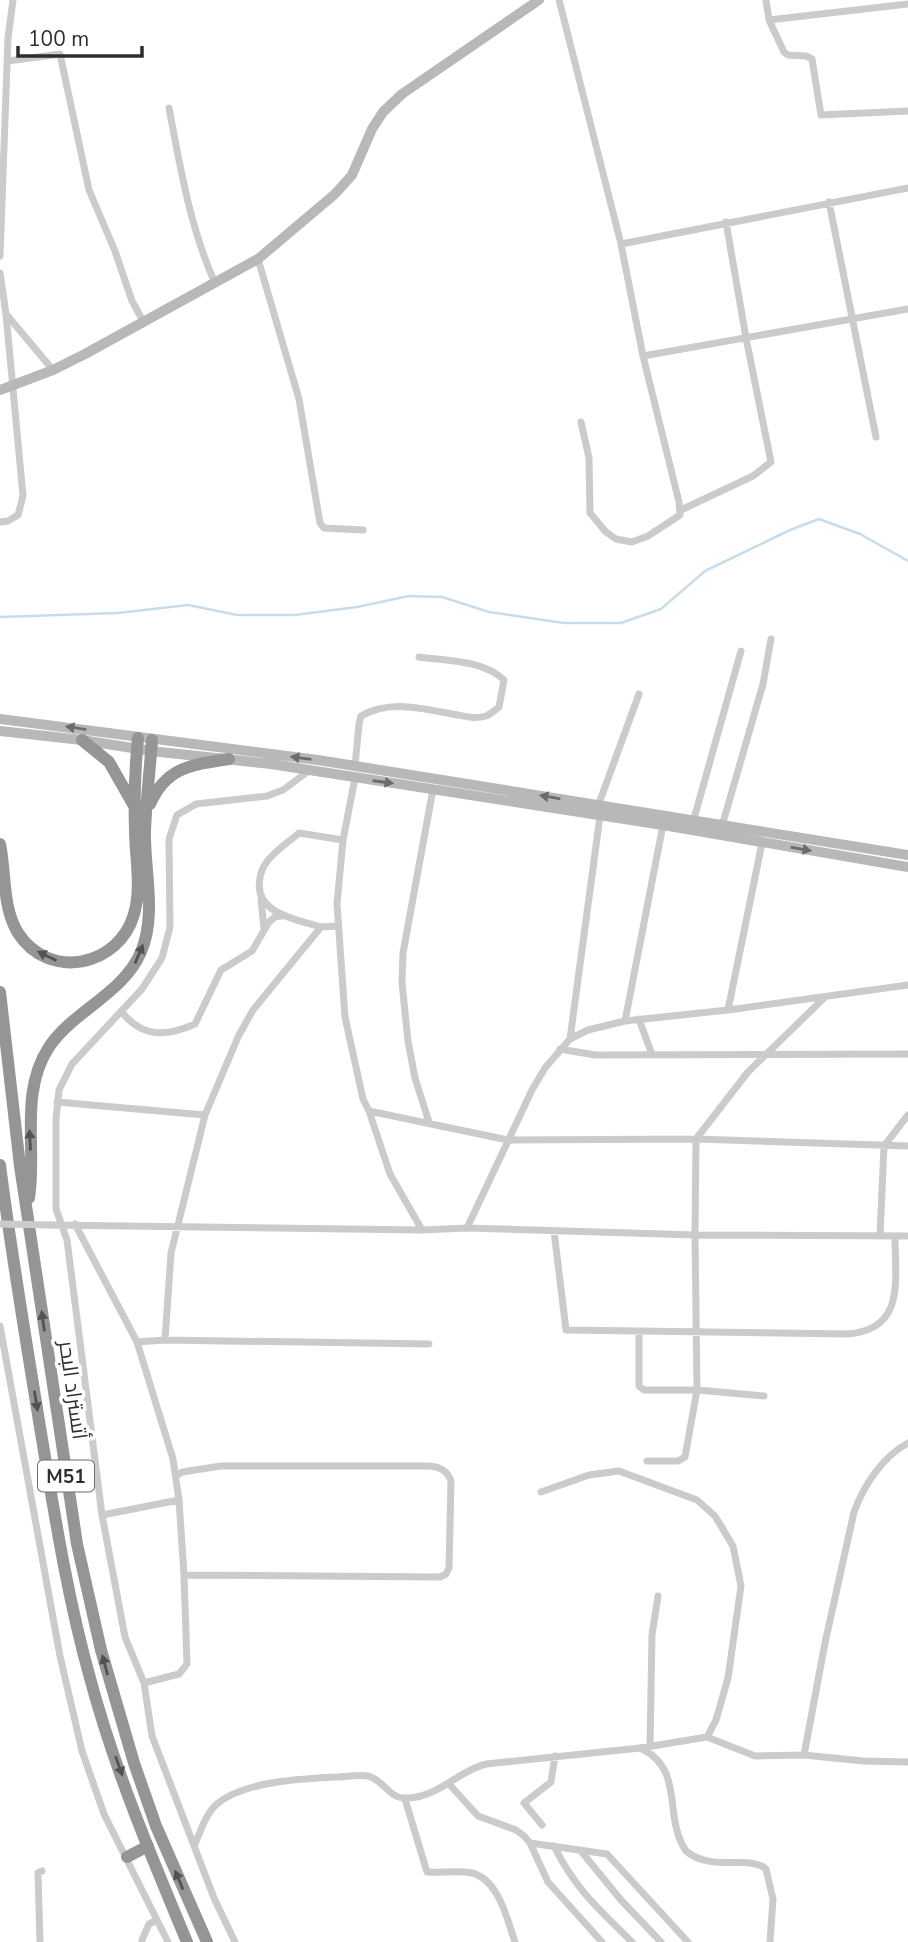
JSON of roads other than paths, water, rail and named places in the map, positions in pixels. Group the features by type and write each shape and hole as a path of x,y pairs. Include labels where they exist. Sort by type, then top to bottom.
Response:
{"highway":[{"path":"82,740 109,762 134,806"},
{"path":"0,844 8,906 18,932 29,946 55,961 76,964 91,961 116,945 128,930 138,896 134,806 137,743"},
{"path":"27,1208 32,1171 29,1127 31,1101 41,1064 49,1047 64,1030 115,986 134,965 142,950 147,915 145,842 152,746"},
{"path":"147,810 156,792 171,775 197,764 229,759"},
{"name":"أتستراد البحر","path":"0,992 27,1208 77,1544 101,1650 130,1750 156,1826 206,1942"},
{"name":"أتستراد البحر","path":"0,1164 36,1403 72,1603 89,1678 148,1846 187,1942"},
{"path":"127,1857 148,1846"}],"main road":[{"path":"0,390 85,355 258,259 335,194 352,175 372,129 383,112 402,94 539,0"},
{"path":"0,719 355,778 722,826 908,855"},
{"path":"0,731 137,743"},
{"path":"152,746 355,766 663,825 908,867"}],"street":[{"path":"0,256 12,0"},
{"path":"559,0 621,244 643,356 681,510"},
{"path":"766,0 775,37 787,55 806,56 812,60 821,115 908,111"},
{"path":"769,20 908,4"},
{"path":"8,61 60,54 89,190 115,251 132,301 143,321"},
{"path":"169,108 183,179 207,264 215,282"},
{"path":"621,244 908,188"},
{"path":"829,202 876,437"},
{"path":"581,422 589,458 590,513 606,532 616,539 632,542 648,536 676,519 681,510 752,476 771,462 726,222"},
{"path":"258,259 299,399 320,523 324,528 332,530 363,530"},
{"path":"0,273 23,496 18,514 8,521 0,522"},
{"path":"643,356 908,309"},
{"path":"6,314 53,370"},
{"path":"722,826 762,684 771,639"},
{"path":"693,822 741,651"},
{"path":"355,766 361,716 369,711 391,706 475,718 488,716 499,707 504,680 494,671 468,664 419,657"},
{"path":"570,1039 599,811 639,694"},
{"path":"235,1942 194,1846 152,1736 144,1683 125,1637 102,1516 69,1252 56,1209 57,1102 59,1090 72,1063 155,973 167,942 170,907 169,839 177,815 195,803 267,796 283,790 310,770"},
{"path":"355,778 342,840 337,904 349,1040 363,1099 390,1174 422,1230"},
{"path":"429,1122 415,1078 402,983 403,953 433,789"},
{"path":"625,1021 663,825"},
{"path":"264,930 258,886 266,862 299,832 342,840"},
{"path":"728,1010 762,842"},
{"path":"261,897 282,916 321,927 338,926"},
{"path":"121,1011 130,1022 149,1033 176,1033 195,1024 221,970 251,951 275,917 282,916"},
{"path":"165,1340 171,1252 205,1115 238,1037 253,1010 321,927"},
{"path":"467,1228 532,1090 570,1039 587,1030 625,1021 824,998 908,985"},
{"path":"647,1461 678,1461 685,1457 697,1391 696,1139 763,1056 824,998"},
{"path":"639,1019 652,1055"},
{"path":"560,1049 595,1055 908,1054"},
{"path":"57,1102 205,1115"},
{"path":"369,1111 508,1140 696,1139 908,1146"},
{"path":"880,1236 884,1146 908,1115"},
{"path":"0,1224 422,1230 467,1228 695,1235 908,1236"},
{"path":"75,1224 137,1342 176,1476 187,1657 185,1669 171,1677 144,1683"},
{"path":"554,1231 566,1330 639,1332 847,1334 869,1330 878,1325 893,1306 895,1236"},
{"path":"0,1326 66,1685 89,1773 104,1814 167,1942"},
{"path":"639,1332 639,1386 644,1390 764,1396"},
{"path":"137,1342 165,1340 429,1344"},
{"path":"804,1755 854,1512 877,1470 908,1443"},
{"path":"176,1476 182,1472 221,1466 429,1466 448,1473 451,1481 450,1563 448,1572 440,1577 184,1575"},
{"path":"541,1492 589,1475 619,1471 697,1500 715,1516 733,1546 741,1586 726,1688 716,1720 707,1737"},
{"path":"102,1516 179,1500"},
{"path":"650,1746 652,1635 659,1596"},
{"path":"194,1846 216,1805 239,1793 302,1779 369,1776 397,1796 405,1798 433,1792 473,1768 555,1756 640,1748 707,1737 748,1755 804,1755 908,1762"},
{"path":"640,1748 655,1756 665,1768 677,1829 686,1851 710,1863 758,1863 766,1869 773,1899 770,1942"},
{"path":"542,1825 524,1803 551,1782 555,1756"},
{"path":"449,1784 474,1814 516,1830 530,1843 548,1882 602,1942"},
{"path":"405,1798 427,1872 466,1872 486,1880 496,1894 515,1942"},
{"path":"530,1843 604,1853 611,1857 688,1942"},
{"path":"554,1846 587,1898 632,1942"},
{"path":"580,1850 613,1891 661,1942"},
{"path":"40,1942 38,1873 42,1871"},
{"path":"142,1940 149,1924 157,1920"}],"waterway":[{"path":"0,617 118,613 188,605 237,615 295,615 357,607 409,596 442,597 489,612 564,623 621,623 661,609 705,571 819,519 860,534 908,561"}]}
